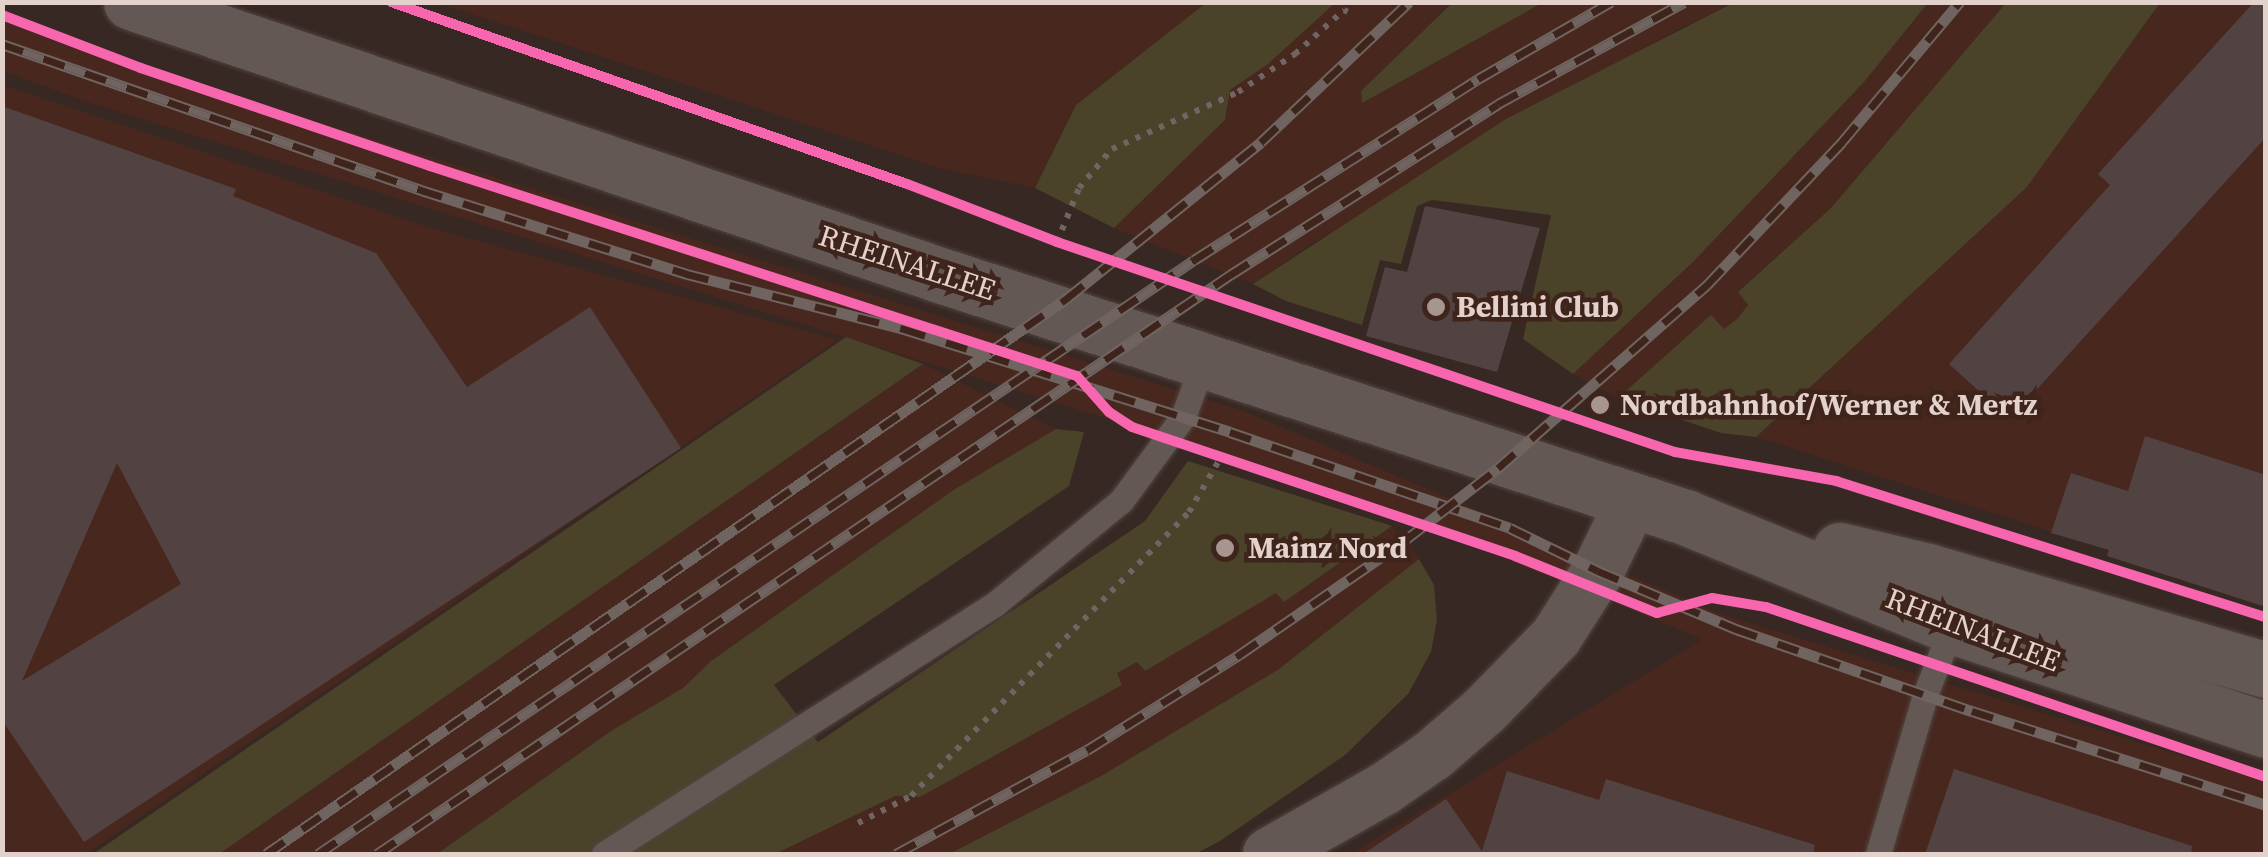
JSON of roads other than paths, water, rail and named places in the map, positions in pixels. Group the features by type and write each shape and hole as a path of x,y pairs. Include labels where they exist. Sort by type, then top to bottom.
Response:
{"main road":[{"name":"RHEINALLEE","path":"131,2 1685,516 1952,626 2266,730"},
{"name":"RHEINALLEE","path":"1685,516 1928,571 2266,670"}],"street":[{"path":"1269,854 1384,789 1433,755 1484,710 1556,637 1598,571 1633,499"}],"lane":[{"path":"604,854 994,604 1121,500 1183,417 1204,360"},
{"path":"1878,854 1925,695 1952,626"}],"railway":[{"path":"266,854 1066,299 1261,142 1409,2"},
{"path":"318,854 1194,260 1478,79 1611,2"},
{"path":"377,854 1230,275 1498,104 1684,2"},
{"path":"896,854 1087,750 1239,655 1404,541 1498,468 1707,285 1842,142 1960,2"},
{"path":"2,44 421,190 687,274 904,329 1230,432 1510,528 1598,571 1736,629 1972,711 2266,805"}],"place":[{"name":"Bellini Club","path":"1436,307"},
{"name":"Nordbahnhof/Werner & Mertz","path":"1600,405"},
{"name":"Mainz Nord","path":"1225,548"}]}
